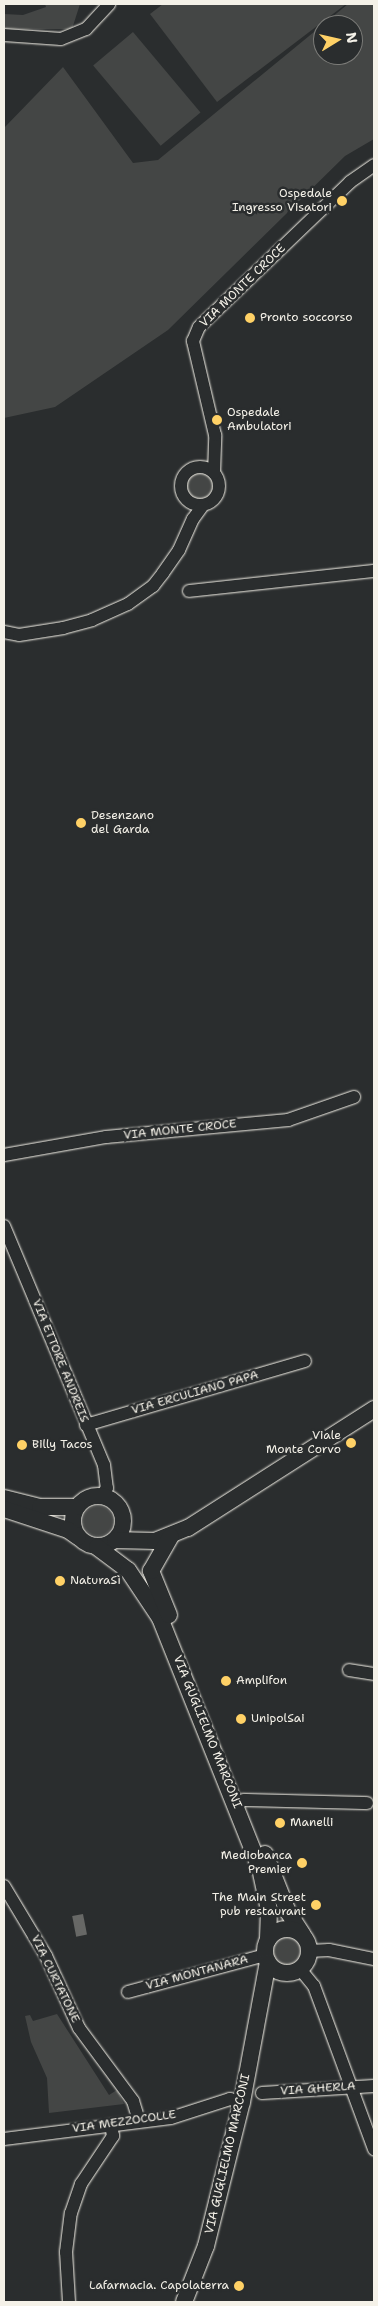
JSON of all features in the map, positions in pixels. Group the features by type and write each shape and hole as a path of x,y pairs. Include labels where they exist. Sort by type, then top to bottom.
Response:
{"main road":[{"path":"98,1547 115,1540 155,1541 171,1536 368,1413"},
{"path":"78,1537 73,1519 77,1507 85,1500 101,1496 116,1504 123,1519 132,1530 150,1533 204,1515"},
{"path":"4,1498 40,1507 77,1507"},
{"name":"VIA GUGLIELMO MARCONI","path":"4,1509 68,1530 98,1547 128,1570 160,1618 260,1868 269,1910 262,2002 242,2102 206,2246 184,2302"},
{"path":"115,1540 123,1519"},
{"name":"VIA GUGLIELMO MARCONI","path":"171,1536 151,1571 288,1912 309,1951 296,1970 275,1981 262,2002"},
{"name":"VIA GUGLIELMO MARCONI","path":"115,1540 164,1604"},
{"path":"296,1970 279,1971 267,1952 284,1929 302,1935"}],"street":[{"path":"4,35 61,39 86,29 109,4"},
{"name":"VIA MONTE CROCE","path":"214,473 215,435 193,341 200,327 350,182 374,165"},
{"path":"201,466 214,473 218,490 212,501 197,504 182,494 181,482 186,472 201,466 216,453"},
{"path":"4,632 19,635 63,628 100,617 128,604 153,586 179,550 193,519 197,504"},
{"path":"190,591 374,571"},
{"name":"VIA MONTE CROCE","path":"4,1155 106,1138 288,1120 354,1097"},
{"name":"VIA ETTORE ANDREIS","path":"4,1226 106,1474 107,1488 101,1496"},
{"name":"VIA ERCULIANO PAPA","path":"86,1424 305,1361"},
{"path":"349,1670 374,1674"},
{"path":"243,1800 367,1803"},
{"name":"VIA CURTATONE","path":"4,1886 46,1956 79,2028 133,2101 139,2121"},
{"path":"309,1951 329,1950 374,1959"},
{"name":"VIA MONTANARA","path":"128,1992 267,1952"},
{"path":"296,1970 314,1986 354,2086 374,2149"},
{"name":"VIA GHERLA","path":"262,2093 374,2086"},
{"name":"VIA MEZZOCOLLE","path":"4,2139 171,2118 230,2099 242,2102"},
{"path":"70,2302 66,2252 71,2213 81,2184 113,2136 111,2125"}],"shaded area":[{"path":"45,4 80,4 72,29 4,29 4,14 23,15 46,7"},
{"path":"163,4 346,4 332,15 313,15 313,29 217,102 150,14"},
{"path":"348,4 374,4 374,139 345,156 168,330 55,407 4,418 4,128 63,67 133,163 158,160 313,33 313,65 363,65 363,15 335,15"},
{"path":"133,32 200,112 161,146 93,65"},
{"path":"200,472 210,476 214,486 210,496 200,500 190,496 186,486 190,476"},
{"path":"98,1506 109,1510 113,1521 109,1532 98,1536 87,1532 83,1521 87,1510"},
{"path":"83,1914 87,1935 76,1937 72,1916"},
{"path":"286,1935 300,1941 303,1951 296,1964 287,1968 277,1964 270,1951 277,1938"},
{"path":"57,2014 109,2095 117,2090 124,2104 49,2113 47,2078 31,2042 25,2016 30,2015 33,2021"}],"place":[{"name":"Ospedale Ingresso Visatori","path":"342,201"},
{"name":"Pronto soccorso","path":"250,318"},
{"name":"Ospedale Ambulatori","path":"217,420"},
{"name":"Desenzano del Garda","path":"81,823"},
{"name":"Viale Monte Corvo","path":"351,1443"},
{"name":"Billy Tacos","path":"22,1445"},
{"name":"NaturaSì","path":"60,1581"},
{"name":"Amplifon","path":"226,1681"},
{"name":"UnipolSai","path":"241,1719"},
{"name":"Manelli","path":"280,1823"},
{"name":"Mediobanca Premier","path":"302,1863"},
{"name":"The Main Street pub restaurant","path":"316,1905"},
{"name":"Lafarmacia. Capolaterra","path":"239,2286"}]}
